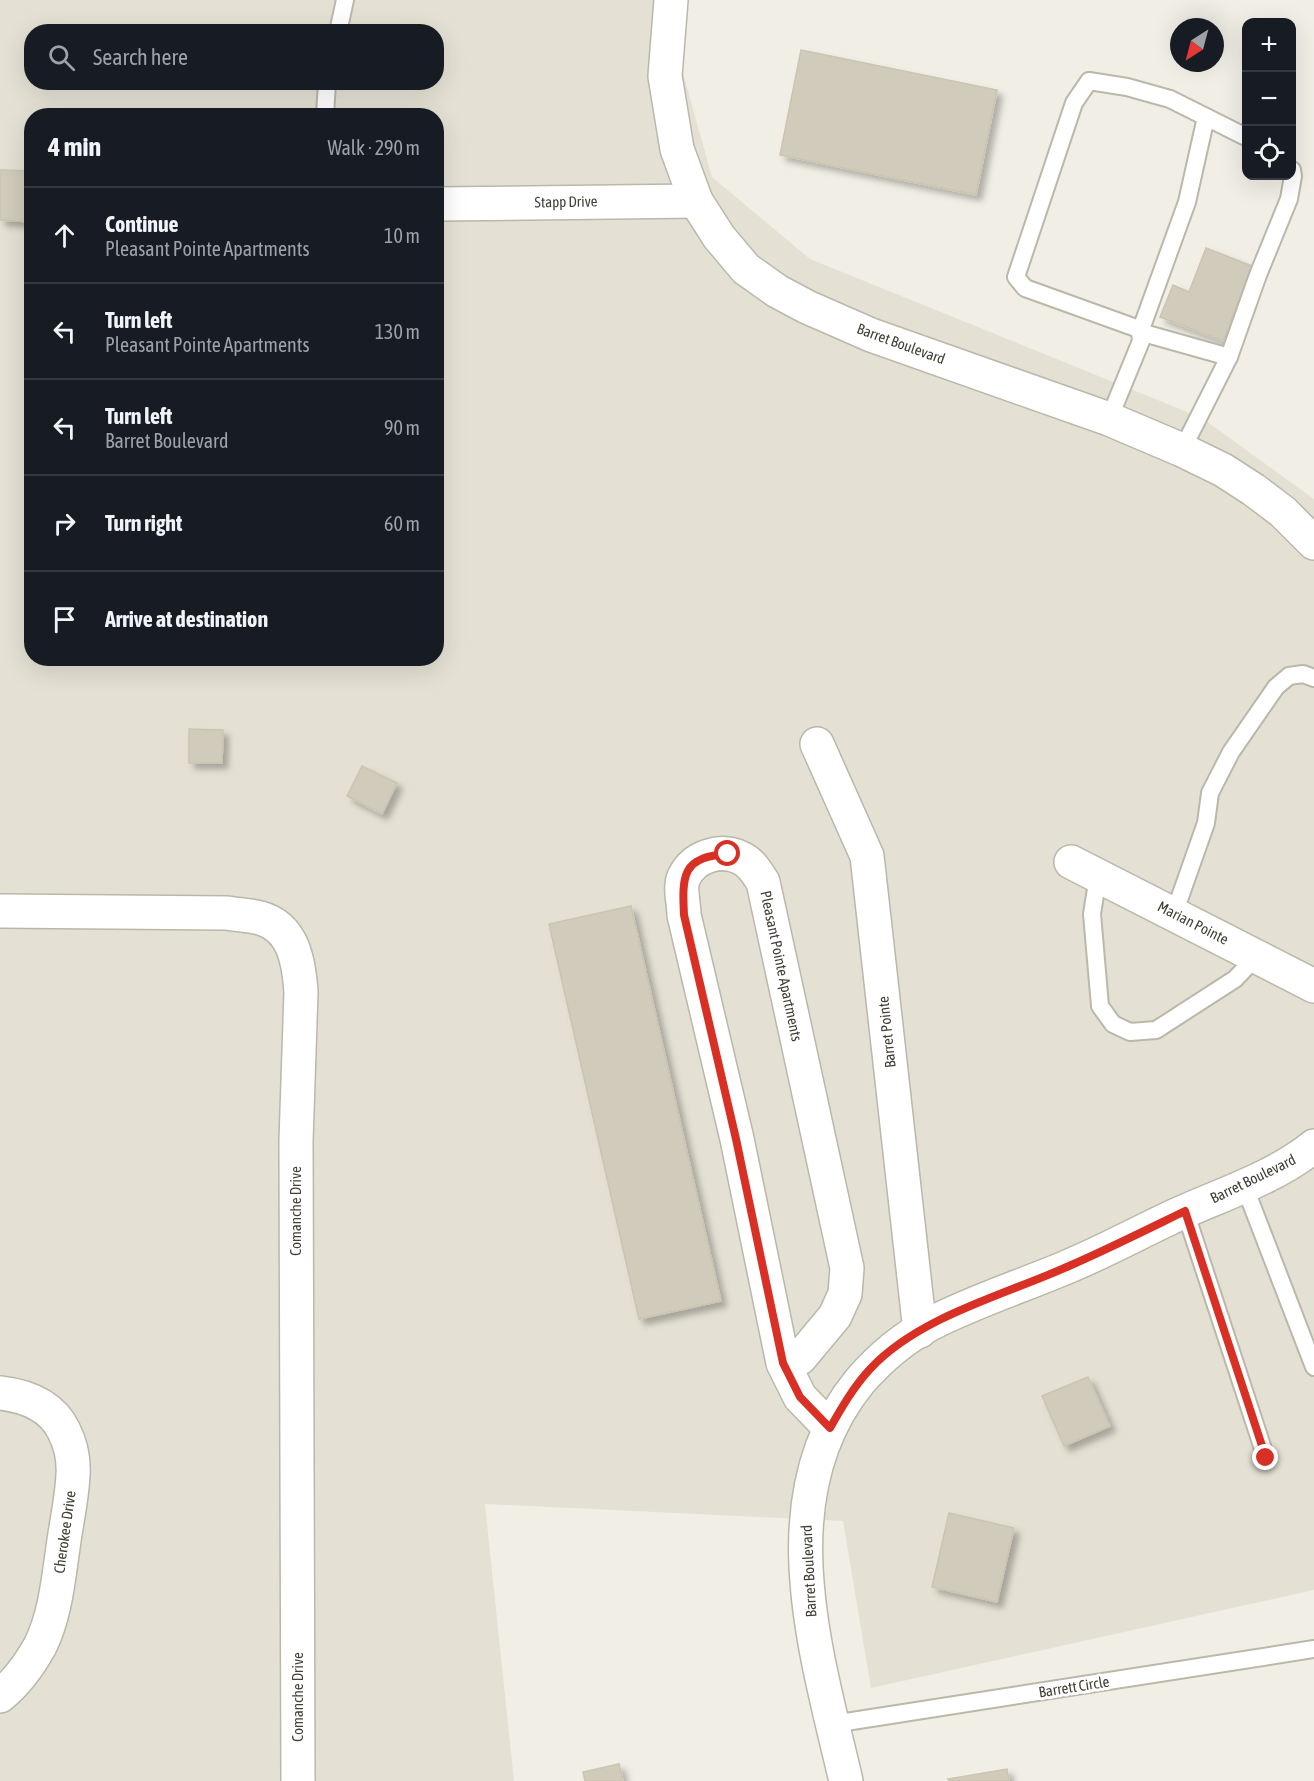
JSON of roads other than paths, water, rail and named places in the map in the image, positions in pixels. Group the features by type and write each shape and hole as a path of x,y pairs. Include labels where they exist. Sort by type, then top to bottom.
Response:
{"street":[{"name":"Barret Boulevard","path":"671,0 665,76 677,149 696,201 719,237 746,269 777,291 807,308 871,335 1109,419 1182,450 1223,470 1254,490 1283,512 1314,543"},
{"name":"Stapp Drive","path":"444,204 696,201"},
{"name":"Barret Pointe","path":"818,744 867,856 920,1331"},
{"name":"Pleasant Pointe Apartments","path":"783,1363 800,1358 835,1316 845,1294 847,1268 763,882 754,867 742,858 728,854 712,854 693,863 683,878 684,915 736,1139 783,1363 800,1397 830,1428"},
{"name":"Marian Pointe","path":"1084,869 1314,986"},
{"name":"Comanche Drive","path":"0,911 227,913 260,918 270,922 284,933 294,949 300,969 301,992 296,1142 298,1781"},
{"name":"Barret Boulevard","path":"846,1781 814,1642 805,1551 807,1508 815,1466 830,1428 848,1396 872,1367 900,1343 931,1323 1070,1266 1272,1172 1314,1146"},
{"name":"Cherokee Drive","path":"0,1393 16,1395 38,1403 48,1410 63,1428 72,1450 74,1475 50,1621 40,1646 24,1670 0,1696"}],"lane":[{"path":"340,24 345,0"},
{"path":"1229,357 1140,332 1136,328 1025,288 1016,277 1074,103 1089,81 1127,87 1170,99 1242,135"},
{"path":"325,108 327,90"},
{"path":"1109,419 1141,340 1140,332 1187,202 1206,117"},
{"path":"1182,450 1229,357 1258,275 1289,199 1292,180"},
{"path":"1174,914 1206,823 1210,793 1231,752 1276,687 1289,676 1303,674 1314,678"},
{"path":"1084,869 1092,914 1100,1006 1113,1023 1130,1032 1156,1030 1235,980 1257,957"},
{"path":"1244,1185 1314,1367"},
{"path":"1185,1211 1266,1458"},
{"name":"Barrett Circle","path":"833,1724 1314,1650"}]}
